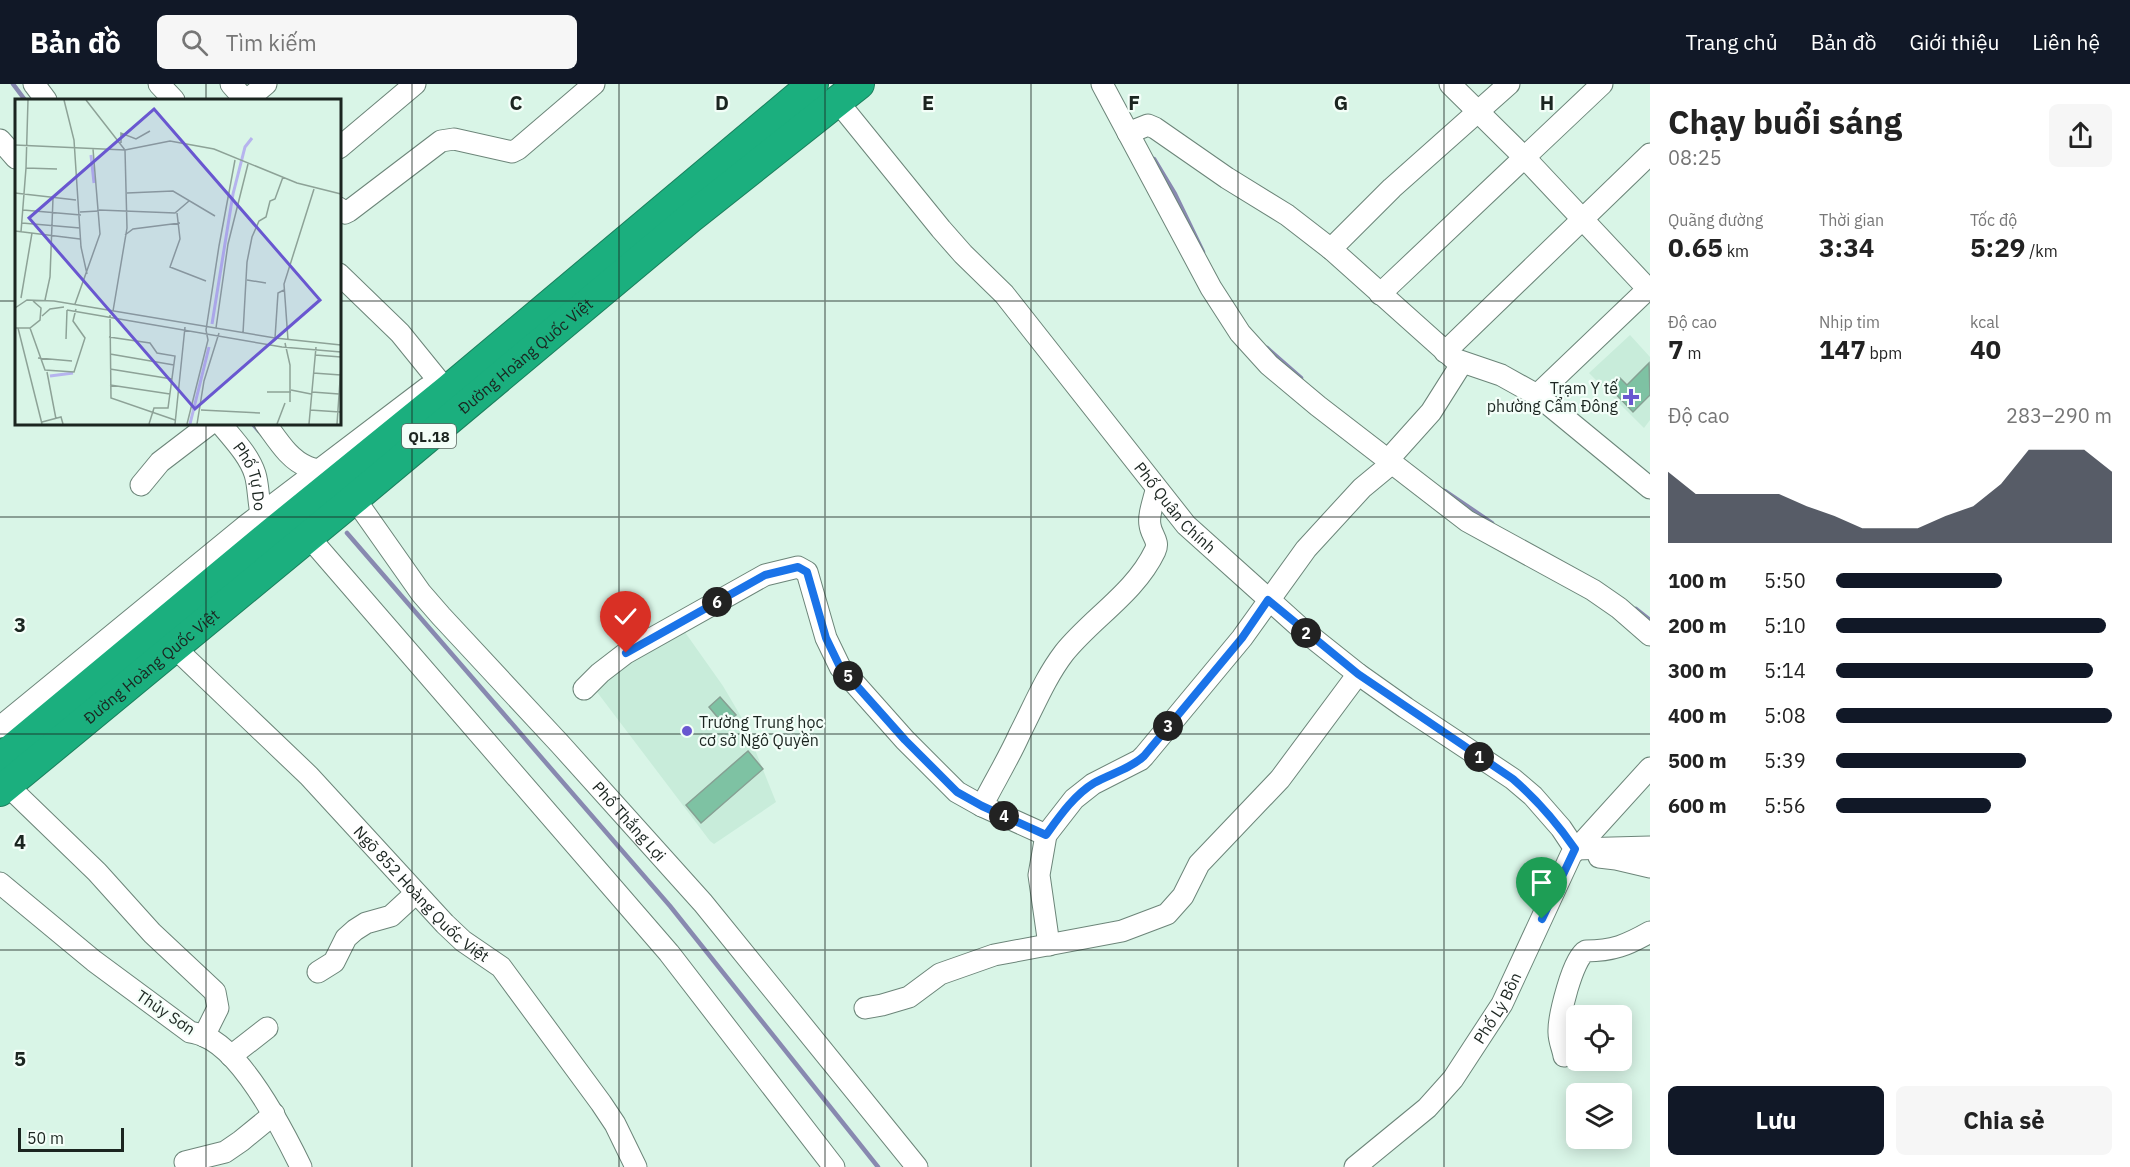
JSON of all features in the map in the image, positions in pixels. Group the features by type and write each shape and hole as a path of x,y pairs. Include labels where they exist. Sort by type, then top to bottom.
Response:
{"highway":[{"name":"Đường Hoàng Quốc Việt","path":"2,778 174,647 308,536 338,482 442,385 813,84"},
{"name":"Đường Hoàng Quốc Việt","path":"2,778 267,523 338,482 690,218 848,93"}],"street":[{"path":"34,84 45,99"},
{"path":"159,84 173,99"},
{"path":"231,84 245,99"},
{"path":"247,99 267,84"},
{"path":"340,147 415,84"},
{"path":"340,209 345,213 349,212 441,141 454,139 512,152 594,84"},
{"path":"340,274 400,333 442,385 791,84"},
{"path":"1102,84 1133,131 1210,288 1240,333 1269,365 1392,457 1467,521 1593,590 1619,608 1650,635"},
{"path":"1450,84 1525,158 1649,288 1537,395"},
{"path":"1331,249 1392,188 1509,84"},
{"path":"1380,294 1602,84"},
{"name":"Phố Quân Chính","path":"848,93 940,229 1004,294 1186,525 1268,600 1358,674 1513,779 1547,812 1573,852"},
{"path":"1133,131 1148,125 1155,128 1227,178 1287,215 1331,249 1453,357 1501,375 1537,395 1650,488"},
{"path":"0,140 15,157"},
{"path":"1049,945 1039,875 1046,835 1074,799 1144,756 1242,638 1306,549 1431,412 1453,357 1582,219 1650,154"},
{"path":"141,484 160,462 210,424"},
{"name":"Phố Tự Do","path":"221,424 246,457 254,472 267,523"},
{"path":"266,424 296,460 338,482"},
{"name":"Phố Thắng Lợi","path":"338,482 421,593 703,903 917,1167"},
{"path":"982,806 1021,733 1031,708 1063,655 1085,628 1125,593 1155,551 1157,542 1149,520 1156,489"},
{"path":"0,727 267,523"},
{"path":"308,536 669,953 834,1167"},
{"path":"584,689 626,653 765,575 798,567 807,572 826,638 840,667 905,740 957,792 1046,835"},
{"name":"Ngõ 852 Hoàng Quốc Việt","path":"174,647 309,776 463,941 494,961 505,972 601,1103 615,1124 636,1167"},
{"path":"865,1008 909,997 940,974 994,955 1122,932 1167,914 1183,896 1199,864 1280,779 1358,674"},
{"name":"Phố Lý Bôn","path":"1355,1167 1427,1108 1453,1079 1502,1004 1573,852 1650,768"},
{"path":"2,778 97,872 152,933 215,992 218,1008 204,1036"},
{"path":"1573,852 1650,847"},
{"path":"1573,852 1650,867"},
{"name":"Thủy Sơn","path":"0,883 94,962 190,1032 204,1036 231,1056 274,1114 301,1167"},
{"path":"318,972 334,962 346,938 355,930 366,923 391,916 416,893"},
{"path":"1564,1056 1559,1032 1565,999 1578,958 1586,951 1607,951 1625,946 1650,932"},
{"path":"231,1056 267,1028"},
{"path":"185,1162 225,1152 274,1114"}],"shaded area":[{"name":"Trạm Y tế phường Cẩm Đông","path":"1630,335 1650,357 1650,420 1644,428 1589,373"},
{"name":"Trường Trung học cơ sở Ngô Quyền","path":"682,628 723,686 743,720 776,802 714,844 594,688 596,682"}],"building":[{"path":"1649,363 1650,395 1633,412 1610,388 1620,378 1627,385"},
{"path":"720,697 736,715 724,725 709,707"},
{"path":"748,751 763,769 701,823 686,805"}],"waterway":[{"path":"13,84 24,99"},
{"path":"1154,159 1175,194 1203,252"},
{"path":"1267,348 1301,378"},
{"path":"253,424 259,431"},
{"path":"1445,491 1492,523"},
{"path":"347,533 670,906 878,1167"},
{"path":"1636,609 1650,620"}],"place":[{"name":"Trạm Y tế phường Cẩm Đông","path":"1631,397"},
{"name":"Trường Trung học cơ sở Ngô Quyền","path":"687,731"}],"route":[{"path":"626,653 765,575 798,567 804,569 807,572 826,638 840,667 905,740 957,792 1046,835 1074,799 1093,784 1144,756 1242,638 1268,600 1358,674 1513,779 1533,796 1561,828 1575,849 1542,919"}]}
